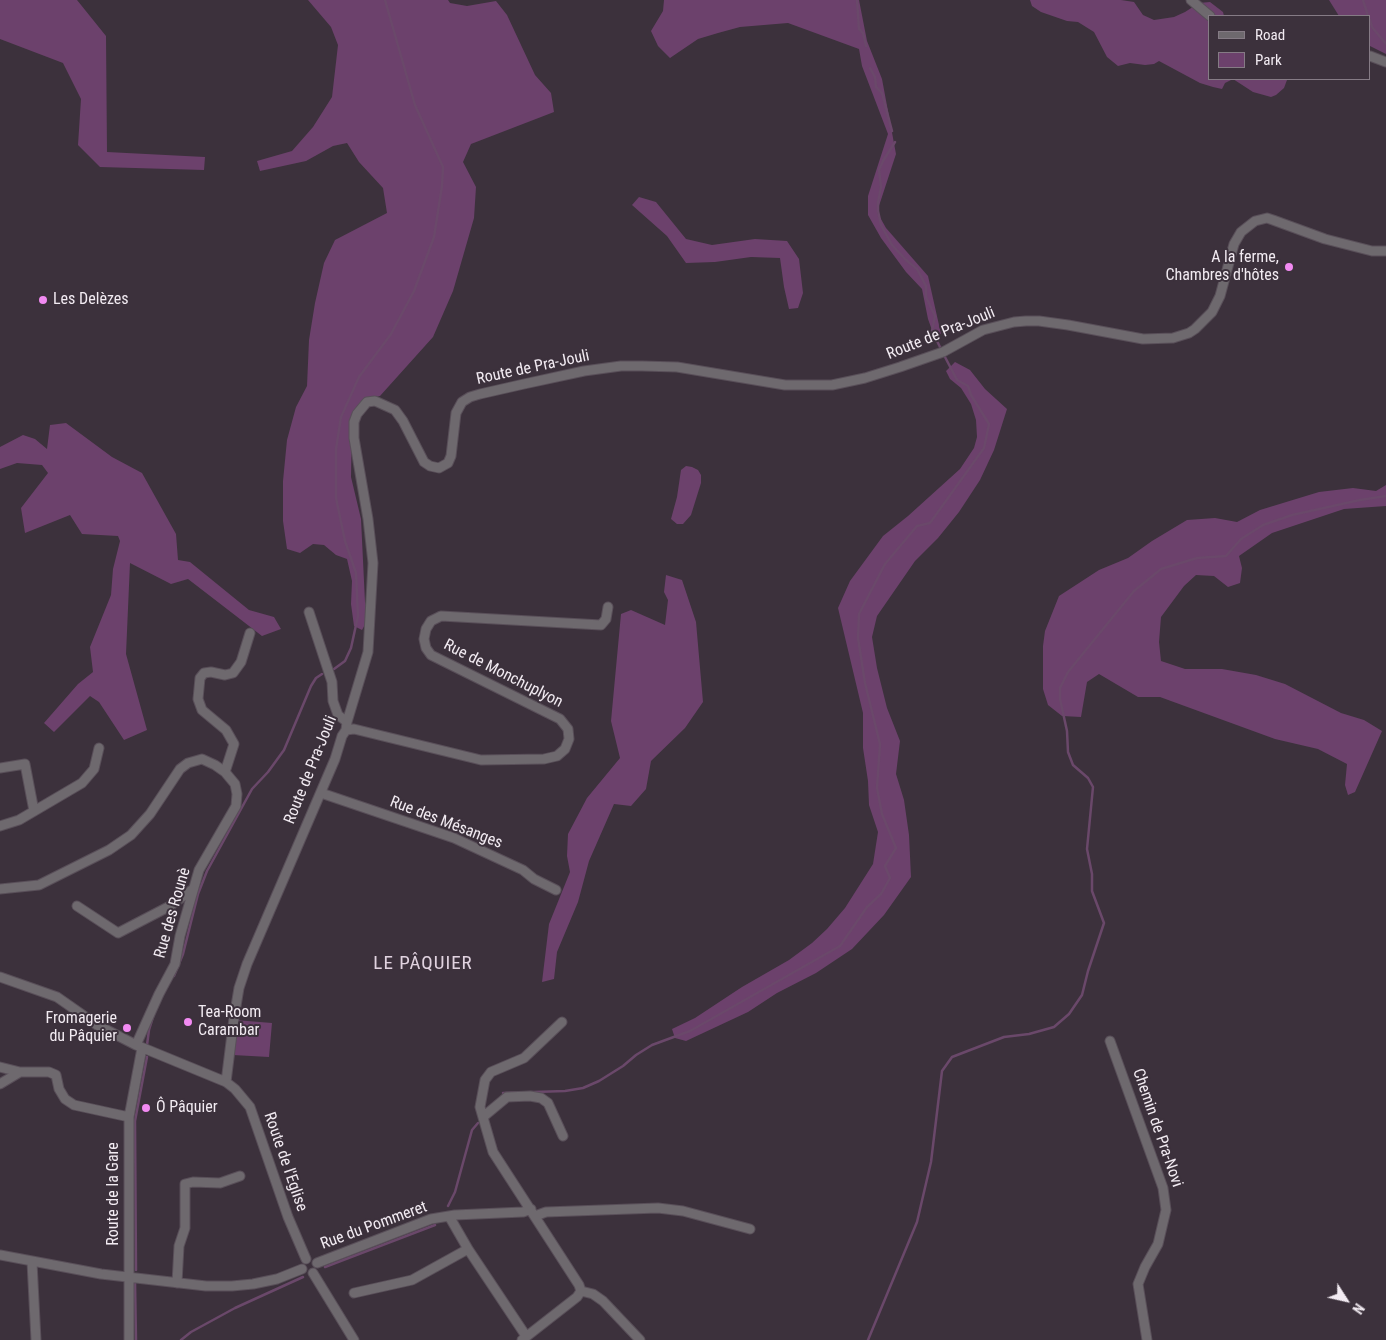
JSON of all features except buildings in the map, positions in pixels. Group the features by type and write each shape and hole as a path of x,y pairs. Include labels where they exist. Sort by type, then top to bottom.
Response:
{"street":[{"path":"1191,0 1209,15"},
{"path":"1371,56 1386,62"},
{"name":"Route de Pra-Jouli","path":"226,1082 241,980 335,759 347,726 368,652 373,563 368,519 354,438 354,422 357,414 367,402 375,401 395,410 404,421 424,462 439,468 448,462 451,456 456,413 459,406 466,399 480,394 584,371 620,366 677,367 784,386 832,385 865,378 943,352 983,330 1026,321 1058,323 1143,339 1173,338 1195,329 1212,312 1220,296 1234,244 1241,232 1255,221 1267,218 1325,239 1372,251 1386,251"},
{"name":"Rue de Monchuplyon","path":"347,726 354,730 481,760 544,759 557,756 565,749 570,739 568,729 560,719 431,655 426,648 424,639 426,629 431,621 441,616 600,625 606,619 608,607"},
{"path":"309,612 332,682 333,701 338,715 347,726"},
{"path":"0,889 39,885 109,850 131,835 150,814 180,770 188,763 202,759 225,772 234,744 226,730 202,710 198,699 200,678 204,673 211,672 225,675 233,673 241,662 250,633"},
{"path":"0,826 19,820 82,783 94,769 99,748"},
{"path":"0,768 25,764 34,811"},
{"name":"Rue des Rounè","path":"139,1047 158,994 175,964 180,936 199,870 236,806 237,794 235,784 225,772"},
{"name":"Rue des Mésanges","path":"320,793 454,838 523,870 534,879 556,890"},
{"path":"77,906 118,933 170,906 193,888"},
{"path":"0,977 57,997 97,1025 139,1047 226,1082"},
{"path":"562,1022 524,1058 491,1072 485,1080 480,1107 493,1152 533,1212 581,1291"},
{"name":"Chemin de Pra-Novi","path":"1110,1041 1164,1188 1166,1210 1158,1244 1145,1266 1138,1284 1146,1340"},
{"name":"Route de la Gare","path":"129,1340 129,1117 139,1047"},
{"path":"1,1068 20,1072 49,1072 56,1075 59,1089 64,1099 74,1105 129,1117"},
{"path":"0,1084 20,1072"},
{"name":"Route de l'Eglise","path":"226,1082 235,1089 250,1107 288,1217 306,1259"},
{"path":"483,1118 507,1097 541,1098 548,1103 563,1136"},
{"path":"177,1283 179,1246 185,1228 185,1184 193,1182 220,1183 240,1176"},
{"name":"Rue du Pommeret","path":"317,1263 418,1223 449,1216 658,1208 682,1211 750,1229"},
{"path":"449,1216 524,1338 581,1291"},
{"path":"354,1293 412,1280 468,1249"},
{"path":"0,1255 81,1271 213,1286 240,1286 266,1282 302,1269"},
{"path":"313,1258 317,1263 317,1268 313,1273 306,1273 302,1269 302,1263 306,1259 313,1258"},
{"path":"32,1262 36,1340"},
{"path":"313,1273 354,1340"},
{"path":"581,1291 589,1292 603,1301 640,1340"}],"green space":[{"path":"0,0 77,0 106,36 107,152 205,157 204,170 100,167 78,145 81,99 63,63 0,39"},
{"path":"308,0 448,0 450,3 467,6 496,1 507,15 535,75 551,93 554,112 471,144 463,162 476,187 474,218 453,291 433,337 380,396 364,399 352,421 351,477 361,519 365,602 370,616 362,630 354,626 351,604 352,581 347,559 336,555 324,545 313,544 300,553 287,549 283,521 283,481 287,440 296,407 307,386 309,340 324,263 335,240 387,213 383,188 359,162 347,143 333,146 306,161 260,171 257,161 292,151 313,127 332,97 338,45 331,27"},
{"path":"664,0 859,0 867,41 882,79 896,154 877,212 886,228 928,276 941,334 933,333 922,289 906,272 881,238 868,215 868,196 888,134 862,66 859,49 788,23 740,27 718,33 698,39 670,58 658,46 651,31 663,11"},
{"path":"1030,0 1121,0 1134,2 1143,15 1154,20 1174,17 1199,3 1210,2 1223,12 1224,15 1208,15 1208,80 1231,80 1225,83 1222,89 1200,83 1159,61 1154,64 1130,63 1118,66 1107,57 1094,32 1078,22 1067,21 1041,12 1032,6"},
{"path":"1329,0 1386,0 1386,54 1371,46 1371,15 1338,15"},
{"path":"1235,80 1287,80 1284,88 1271,97 1253,92"},
{"path":"639,197 656,202 686,239 712,245 755,239 787,241 799,259 803,293 798,308 789,309 780,258 751,257 715,262 686,263 667,236 632,205"},
{"path":"955,362 970,370 985,389 1007,409 994,450 980,480 959,512 938,538 915,561 877,616 872,637 877,668 887,708 900,741 896,774 904,800 909,835 911,877 884,915 852,949 816,973 777,993 748,1012 686,1041 675,1038 672,1029 695,1018 742,987 789,960 812,943 845,908 873,864 878,832 869,805 868,781 863,748 863,713 838,608 850,581 883,536 960,469 974,448 977,437 976,420 971,404 961,388 950,379 946,371"},
{"path":"66,423 112,457 142,473 176,534 178,560 190,562 249,610 274,617 281,629 262,636 188,579 171,584 130,563 126,654 147,730 124,740 99,702 90,696 54,732 44,723 78,684 93,672 90,647 111,595 113,569 120,541 118,536 82,534 70,515 25,533 21,508 48,473 42,465 17,463 0,469 0,447 23,435 35,439 47,449 50,425"},
{"path":"686,466 698,470 701,475 701,483 691,515 683,524 677,524 671,519 681,470"},
{"path":"1386,485 1386,506 1344,509 1272,533 1239,556 1242,568 1240,583 1228,587 1214,576 1196,575 1184,586 1161,617 1159,642 1161,661 1185,669 1222,669 1256,675 1285,684 1341,713 1364,720 1382,731 1355,792 1348,795 1345,785 1347,764 1318,749 1275,739 1160,697 1138,697 1099,674 1087,682 1081,717 1062,716 1048,705 1043,689 1043,646 1045,631 1059,596 1099,570 1128,558 1187,520 1215,518 1237,522 1260,510 1319,492 1353,488 1376,491"},
{"path":"666,575 682,580 696,622 703,702 685,728 651,761 646,789 631,806 614,804 589,861 578,902 557,952 554,979 542,982 549,924 570,872 567,856 568,834 587,798 620,758 611,721 621,614 631,610 665,625 668,600 664,592"},
{"path":"235,1020 272,1023 269,1057 233,1055"}],"waterway":[{"path":"334,669 345,661 351,648 358,616 356,573 345,541 336,498 336,449 341,417 359,377 391,334 414,291 434,237 442,186 443,167 415,105 385,0"},
{"path":"857,0 859,29 863,33 866,46"},
{"path":"1363,0 1368,15"},
{"path":"1371,24 1386,44"},
{"path":"870,68 875,77 876,87 882,93 892,131"},
{"path":"895,142 879,170 881,187 878,211 881,225 892,245 917,269 926,286 926,297 935,316 932,331 941,349"},
{"path":"503,1093 565,1091 583,1088 599,1081 652,1045 690,1031 840,946 867,907 881,894 890,878 885,866 896,848 882,814 877,788 880,744 865,683 858,638 859,614 885,564 917,526 930,523 984,448 989,424 971,395 968,386 957,380 945,357"},
{"path":"868,1340 917,1222 931,1162 942,1071 952,1057 1004,1037 1029,1034 1054,1027 1069,1014 1082,995 1104,923 1092,891 1092,874 1087,849 1093,787 1088,778 1073,765 1068,752 1067,731 1060,699 1060,688 1068,672 1134,591 1161,569 1197,558 1226,556 1241,539 1263,525 1292,515 1386,496"},
{"path":"174,976 183,954 198,894 207,871 252,789 268,772 284,750 311,686 316,678 322,674"},
{"path":"147,1045 154,1014"},
{"path":"136,1270 135,1121 147,1057"},
{"path":"448,1206 455,1192 472,1130 478,1123"},
{"path":"325,1267 435,1225"},
{"path":"181,1340 191,1332 235,1308 303,1277"},
{"path":"135,1282 136,1340"}],"place":[{"name":"A la ferme, Chambres d'hôtes","path":"1289,267"},
{"name":"Les Delèzes","path":"43,300"},
{"name":"Tea-Room Carambar","path":"188,1022"},
{"name":"Fromagerie du Pâquier","path":"127,1028"},
{"name":"Ô Pâquier","path":"146,1108"}],"district":[{"name":"LE PÂQUIER","path":"423,964"}]}
